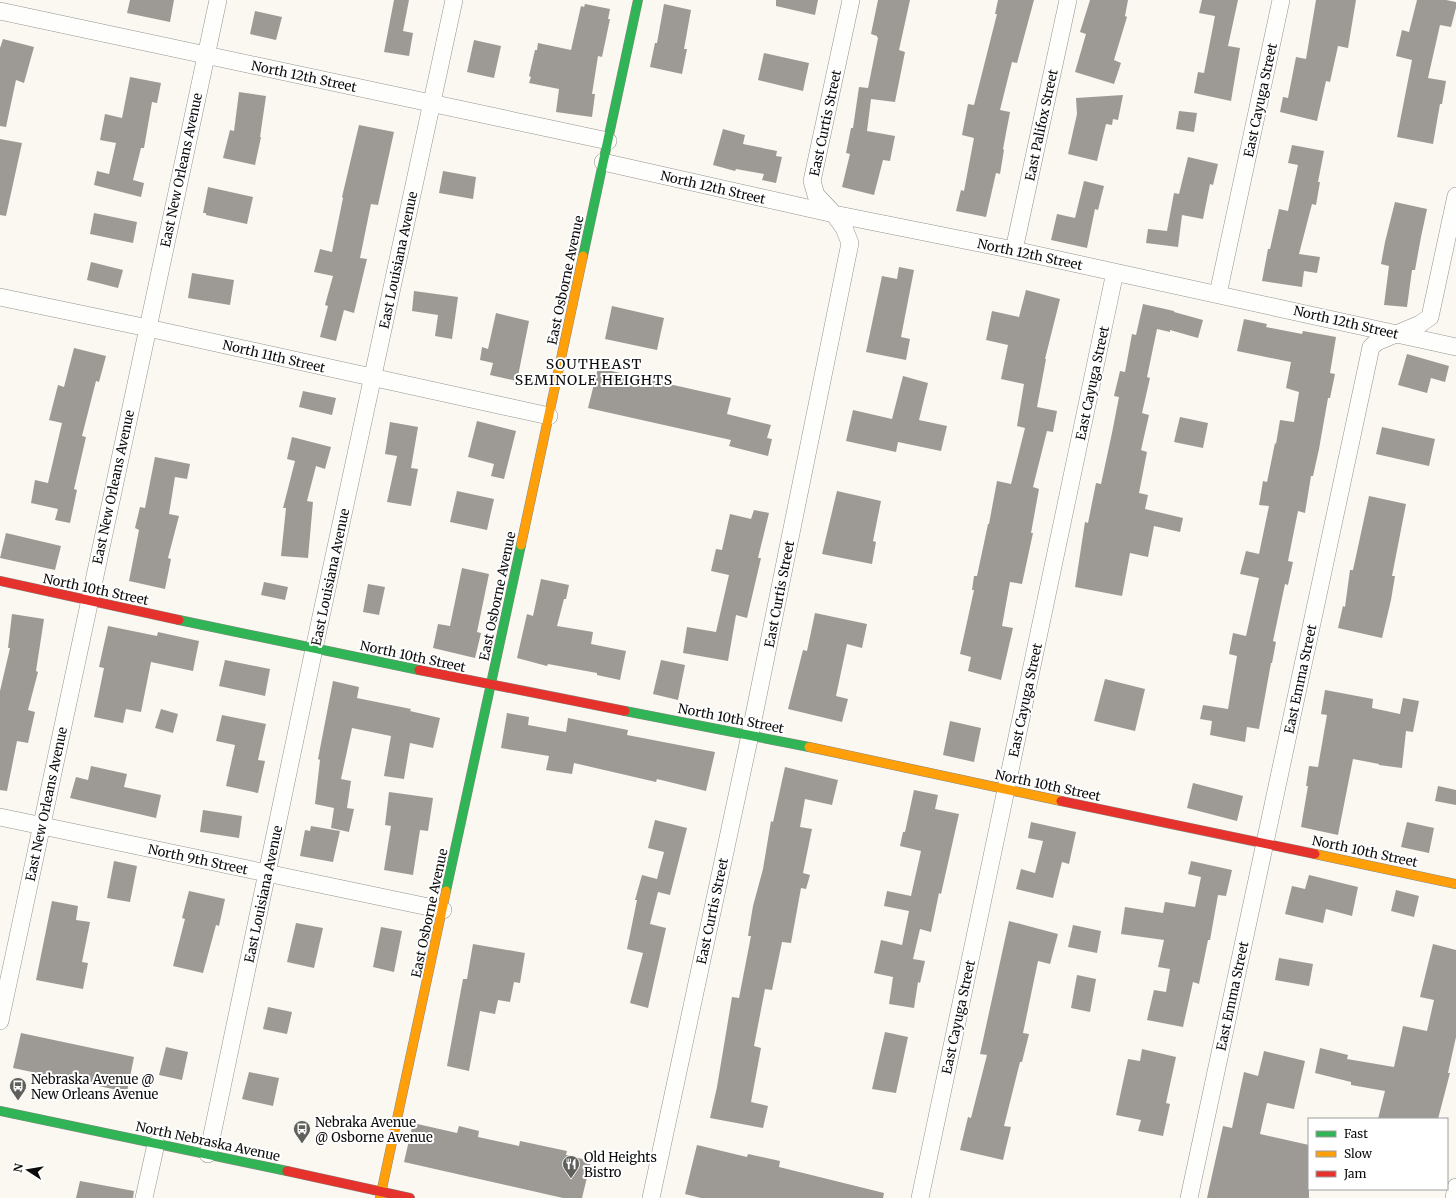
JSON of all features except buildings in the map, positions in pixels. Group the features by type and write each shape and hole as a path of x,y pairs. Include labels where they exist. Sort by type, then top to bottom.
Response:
{"street":[{"name":"East New Orleans Avenue","path":"0,1021 218,0"},
{"name":"East Louisiana Avenue","path":"208,1154 314,649 454,0"},
{"name":"East Osborne Avenue","path":"381,1195 638,0"},
{"name":"East Curtis Street","path":"651,1198 750,735 850,243 844,228 834,214 816,195 812,181 851,0"},
{"name":"East Palifox Street","path":"1014,250 1068,0"},
{"name":"East Cayuga Street","path":"1218,294 1281,0"},
{"name":"North 12th Street","path":"0,11 608,141"},
{"name":"North 12th Street","path":"603,162 834,214 1014,250 1456,346"},
{"name":"East Emma Street","path":"1188,1198 1371,347 1377,342 1395,333 1420,324 1430,317 1456,196"},
{"name":"East Cayuga Street","path":"920,1198 1115,272"},
{"name":"North 11th Street","path":"0,297 549,416"},
{"name":"North 10th Street","path":"0,581 314,649 750,735 1456,884"},
{"name":"North 9th Street","path":"0,817 443,910"},
{"name":"North Nebraska Avenue","path":"0,1111 208,1154 381,1195 410,1198"},
{"path":"144,1198 156,1144"},
{"path":"1454,1198 1456,1187"}],"traffic: fast":[{"path":"583,256 638,0"},
{"path":"446,891 521,545"},
{"path":"179,620 419,670"},
{"path":"625,711 809,747"},
{"path":"0,1111 287,1171"}],"traffic: slow":[{"path":"521,545 583,256"},
{"path":"809,747 1061,801"},
{"path":"1315,854 1456,884"},
{"path":"380,1198 446,891"}],"traffic: jam":[{"path":"0,581 179,620"},
{"path":"419,670 625,711"},
{"path":"1061,801 1315,854"},
{"path":"287,1171 410,1198"}],"place":[{"name":"Nebraska Avenue @ New Orleans Avenue","path":"18,1101"},
{"name":"Nebraka Avenue @ Osborne Avenue","path":"302,1144"},
{"name":"Old Heights Bistro","path":"571,1179"}],"district":[{"name":"SOUTHEAST SEMINOLE HEIGHTS","path":"594,372"}]}
